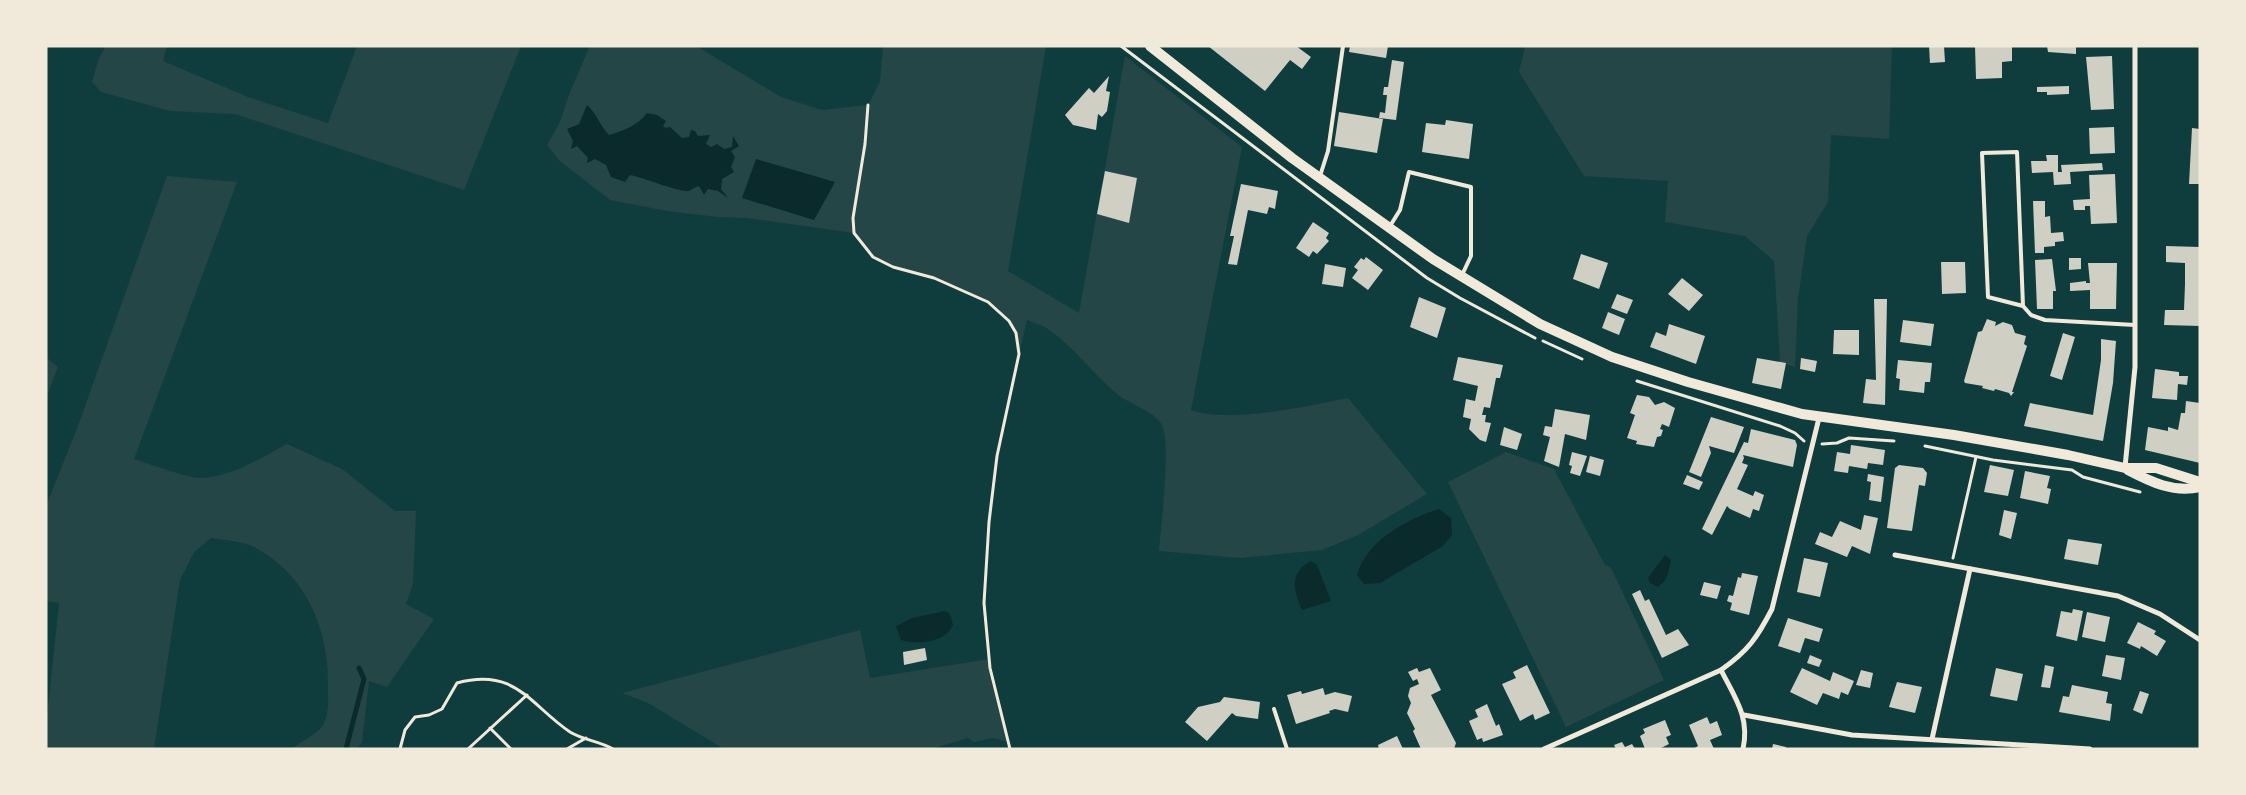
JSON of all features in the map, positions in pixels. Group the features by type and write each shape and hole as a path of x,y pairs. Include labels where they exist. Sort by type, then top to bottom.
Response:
{"main road":[{"path":"1150,46 1320,178 1388,228 1460,277 1540,324 1612,357 1721,392 1819,418 1900,426 2061,453 2125,468 2161,485 2187,489 2200,486"},
{"path":"2125,468 2156,468 2200,482"}],"street":[{"path":"2125,468 2133,399 2135,325 2137,77 2135,46"},
{"path":"1544,749 1720,670 1743,654 1760,632 1772,609 1819,418"},
{"path":"1895,556 2118,596 2160,614 2200,640"},
{"path":"1932,739 1970,569"},
{"path":"1720,670 1744,715 1746,732 1743,749"},
{"path":"1744,715 1830,733 2090,749"}],"lane":[{"path":"1320,178 1328,151 1343,46"},
{"path":"2024,306 1988,297 1982,153 2017,152 2024,306 2031,315 2045,320 2135,325"},
{"path":"1388,228 1400,210 1409,172 1471,187 1471,256 1460,277"},
{"path":"1274,709 1287,749"}],"path":[{"path":"868,105 865,144 853,218 854,233 873,257 894,267 934,278 988,302 1009,321 1016,333 1019,354 997,456 989,522 984,603 990,668 1010,749"},
{"path":"1820,444 1837,443 1849,438 1904,443"},
{"path":"1923,445 1976,456 2072,470 2083,477 2148,494"},
{"path":"1951,566 1976,456"},
{"path":"400,749 405,730 415,717 429,715 442,709 457,683 476,681 502,682 527,695 567,729 613,749"},
{"path":"468,749 527,695"},
{"path":"490,728 511,749"},
{"path":"567,749 586,738"}],"shaded area":[{"path":"106,46 167,46 163,61 248,97 328,123 357,46 521,46 464,190 235,114 170,111 101,92 92,82 99,58"},
{"path":"590,46 696,46 781,97 822,110 868,105 880,82 883,46 1046,46 1008,271 1079,313 1125,56 1242,147 1191,410 1206,414 1246,414 1291,409 1348,398 1427,494 1358,535 1322,550 1240,558 1159,551 1166,466 1165,435 1162,425 1154,416 1121,397 1048,329 1027,320 1019,354 1016,333 1009,321 988,302 935,278 893,267 873,257 854,233 747,218 717,217 667,211 610,200 560,161 547,145 560,122 570,92"},
{"path":"1525,46 1892,46 1889,139 1831,135 1828,202 1807,236 1798,299 1795,367 1780,362 1774,261 1745,236 1665,222 1668,181 1584,176 1519,72"},
{"path":"587,105 609,135 630,127 647,113 657,115 666,121 663,126 666,128 670,127 682,138 689,137 691,130 695,131 698,136 710,135 706,144 711,147 717,144 724,149 732,147 733,136 739,146 731,151 735,157 731,167 734,172 722,179 721,189 728,198 718,191 708,189 704,195 699,186 685,191 630,175 625,182 611,177 606,165 595,159 587,163 588,158 577,146 571,149 573,141 567,129 579,124"},
{"path":"756,159 835,182 814,220 742,198"},
{"path":"167,176 237,182 134,459 195,478 212,477 256,461 287,444 342,469 395,511 416,511 413,584 406,604 434,619 387,687 369,681 362,742 357,749 292,749 320,729 327,714 327,664 324,643 318,623 300,587 271,557 247,544 211,538 194,552 180,580 154,749 46,749 46,726 59,603 46,601 46,506 78,426"},
{"path":"46,357 58,367 46,398"},
{"path":"1506,452 1554,469 1605,565 1611,568 1664,680 1566,727 1448,482"},
{"path":"1439,509 1451,518 1452,535 1443,546 1380,583 1364,584 1357,575 1369,552 1378,542 1401,525"},
{"path":"1665,555 1671,560 1666,578 1658,587 1650,583 1648,578"},
{"path":"1311,561 1317,565 1331,601 1302,610 1295,589 1296,576 1304,565"},
{"path":"945,611 950,614 953,625 944,636 923,642 901,640 896,626 912,618"},
{"path":"860,630 870,678 989,659 1008,742 993,738 974,742 968,738 931,749 724,749 648,703 622,693"}],"building":[{"path":"1208,46 1296,46 1311,57 1302,69 1290,60 1265,91"},
{"path":"1350,46 1388,46 1386,58 1349,52"},
{"path":"1929,46 1944,46 1945,62 1930,63"},
{"path":"1975,46 2012,46 2012,61 2002,62 2002,78 1976,79"},
{"path":"2047,46 2076,46 2076,54 2048,52"},
{"path":"2112,56 2114,109 2091,110 2086,57"},
{"path":"1392,60 1404,62 1396,120 1379,118 1380,112 1385,113 1387,95 1383,95 1384,87 1388,87"},
{"path":"1109,76 1106,91 1110,92 1107,111 1102,117 1098,114 1096,130 1073,125 1065,115 1089,88 1094,93"},
{"path":"2069,86 2069,94 2047,95 2047,92 2037,92 2037,87"},
{"path":"1339,112 1383,119 1377,153 1334,146"},
{"path":"1446,120 1473,124 1469,159 1422,152 1426,123 1445,125"},
{"path":"2114,127 2115,153 2090,154 2089,128"},
{"path":"2192,128 2200,129 2200,184 2189,184"},
{"path":"2046,155 2058,155 2058,172 2062,172 2061,165 2102,163 2103,170 2070,172 2071,184 2054,185 2053,172 2032,173 2031,161 2047,161"},
{"path":"1105,171 1137,178 1129,223 1097,214"},
{"path":"2115,174 2117,223 2091,224 2090,206 2085,206 2085,210 2074,210 2073,200 2090,199 2089,175"},
{"path":"1241,184 1278,191 1275,209 1269,207 1267,214 1248,210 1237,265 1228,264 1234,236 1230,236"},
{"path":"2033,201 2045,201 2045,217 2050,216 2051,233 2063,232 2064,241 2055,242 2055,246 2044,247 2044,253 2035,253"},
{"path":"1313,222 1329,233 1326,238 1329,241 1317,254 1313,251 1309,257 1296,248"},
{"path":"2166,246 2200,247 2200,326 2164,325 2165,310 2184,310 2185,284 2185,263 2166,262"},
{"path":"1581,254 1608,263 1599,289 1573,279"},
{"path":"1366,257 1383,270 1368,290 1352,278 1358,270 1354,267 1361,258 1364,260"},
{"path":"2069,258 2081,258 2081,269 2069,270"},
{"path":"2052,259 2056,291 2053,291 2053,309 2037,309 2035,260"},
{"path":"1941,262 1965,262 1966,293 1942,294"},
{"path":"2088,263 2117,263 2116,309 2090,309 2090,290 2070,291 2070,283 2086,281 2086,283 2090,283"},
{"path":"1325,264 1346,268 1343,287 1322,284"},
{"path":"1682,278 1703,295 1689,311 1668,294"},
{"path":"1617,294 1633,300 1627,314 1611,308"},
{"path":"1419,297 1446,308 1437,338 1410,327"},
{"path":"1874,299 1887,299 1885,405 1863,403 1866,379 1876,380"},
{"path":"1608,312 1625,319 1619,335 1602,328"},
{"path":"1987,319 1996,322 1995,326 2003,322 2012,325 2015,333 2026,336 2024,344 2027,346 2012,392 2014,392 2011,396 2009,393 1982,388 1983,386 1965,383 1964,381 1978,332 1982,331"},
{"path":"1903,320 1934,324 1931,346 1900,342"},
{"path":"1669,324 1705,336 1696,364 1650,347 1656,332 1666,336"},
{"path":"1834,330 1859,330 1859,355 1833,354"},
{"path":"2063,333 2075,337 2062,380 2050,376"},
{"path":"2101,339 2116,341 2113,383 2103,441 2024,426 2030,403 2093,415 2101,360"},
{"path":"1458,357 1503,365 1500,378 1496,378 1490,408 1484,407 1482,415 1486,415 1485,422 1491,423 1486,442 1480,440 1469,429 1471,419 1463,417 1466,399 1475,401 1478,386 1453,380"},
{"path":"1757,358 1786,363 1781,389 1752,383"},
{"path":"1801,358 1817,361 1815,372 1800,369"},
{"path":"1898,360 1932,363 1930,382 1925,382 1924,393 1899,390 1900,379 1896,378"},
{"path":"2155,369 2179,372 2179,376 2188,376 2187,385 2178,384 2177,400 2152,398"},
{"path":"1637,395 1649,397 1655,405 1664,402 1675,408 1669,427 1662,424 1660,429 1663,430 1661,436 1657,437 1654,447 1636,444 1637,441 1627,438 1635,415 1630,413"},
{"path":"2186,401 2200,403 2200,463 2145,450 2148,427 2168,431 2168,427 2178,430 2181,413 2185,413"},
{"path":"1555,409 1590,415 1586,440 1565,434 1559,467 1544,461 1550,437 1543,435 1545,426 1552,427"},
{"path":"1711,417 1744,427 1734,453 1709,446 1711,453 1701,477 1689,472"},
{"path":"1504,427 1522,434 1517,450 1500,445"},
{"path":"1751,429 1795,440 1797,445 1793,467 1743,455 1742,463 1748,465 1737,489 1753,496 1755,491 1764,495 1759,511 1753,509 1750,518 1727,506 1712,535 1702,529 1744,442 1748,443"},
{"path":"1851,445 1885,450 1883,465 1868,463 1867,469 1849,466 1848,473 1834,471 1837,452 1850,454"},
{"path":"1572,452 1587,456 1580,476 1570,473 1572,466 1569,465"},
{"path":"1590,456 1604,460 1600,476 1586,472"},
{"path":"1899,465 1923,468 1927,473 1925,486 1919,485 1912,531 1887,528 1895,468"},
{"path":"1990,465 2014,470 2008,496 1984,492"},
{"path":"2025,471 2050,476 2047,488 2051,489 2048,504 2020,498"},
{"path":"1868,474 1884,477 1881,502 1869,500 1871,482 1867,481"},
{"path":"1687,475 1703,482 1699,490 1683,484"},
{"path":"2004,510 2017,513 2011,539 1999,535"},
{"path":"1864,515 1878,518 1870,554 1852,546 1847,557 1815,544 1820,532 1832,537 1840,521 1861,530"},
{"path":"2068,539 2102,544 2098,565 2064,559"},
{"path":"1804,558 1828,563 1820,597 1797,592"},
{"path":"1742,573 1758,576 1749,615 1730,610 1732,603 1727,601 1729,595 1733,596 1738,577 1741,578"},
{"path":"1704,582 1721,586 1717,599 1700,595"},
{"path":"1640,590 1645,601 1649,599 1666,635 1678,629 1689,645 1662,658 1632,594"},
{"path":"2073,609 2083,611 2077,641 2056,636 2061,611 2072,613"},
{"path":"2087,612 2110,617 2105,642 2082,637"},
{"path":"1788,618 1823,629 1819,642 1805,638 1800,653 1778,646"},
{"path":"2138,622 2156,631 2154,634 2166,641 2157,656 2141,646 2140,649 2127,643"},
{"path":"925,648 927,660 904,665 903,652"},
{"path":"1810,655 1822,660 1819,667 1807,663"},
{"path":"2106,655 2125,658 2121,680 2102,676"},
{"path":"1527,665 1550,713 1535,720 1533,714 1520,721 1502,684 1516,678 1513,672"},
{"path":"2045,665 2054,667 2050,688 2041,687"},
{"path":"1417,668 1419,672 1430,668 1441,690 1431,695 1456,743 1454,749 1421,749 1413,731 1415,729 1407,713 1411,703 1408,696 1410,688 1419,684 1417,679 1413,681 1408,672"},
{"path":"1802,668 1830,681 1833,672 1854,681 1848,695 1841,692 1839,699 1823,693 1817,705 1790,692"},
{"path":"1996,668 2023,674 2017,701 1990,696"},
{"path":"1861,670 1873,673 1870,688 1856,685"},
{"path":"1897,682 1922,687 1915,713 1889,707"},
{"path":"2072,685 2108,692 2106,703 2112,704 2110,721 2059,712 2063,696 2069,697"},
{"path":"1323,688 1325,695 1335,692 1352,696 1348,712 1335,709 1329,711 1330,713 1296,724 1287,695 1301,691 1302,694"},
{"path":"2140,691 2149,694 2142,714 2133,710"},
{"path":"1224,697 1260,702 1258,719 1236,716 1232,713 1207,741 1185,722 1198,707 1220,702"},
{"path":"1487,704 1496,726 1499,724 1503,735 1483,742 1482,738 1477,740 1469,721 1478,717 1475,710"},
{"path":"1707,717 1710,724 1717,721 1722,735 1710,740 1714,749 1693,749 1698,746 1689,725"},
{"path":"1665,720 1671,735 1666,737 1669,744 1659,749 1645,749 1640,736 1645,733 1643,729"},
{"path":"1397,736 1403,749 1379,749 1378,745"},
{"path":"1622,742 1625,747 1632,744 1635,749 1616,749 1614,745"},
{"path":"1773,744 1786,747 1786,749 1772,749"}],"waterway":[{"path":"346,749 364,679 359,668"}]}
